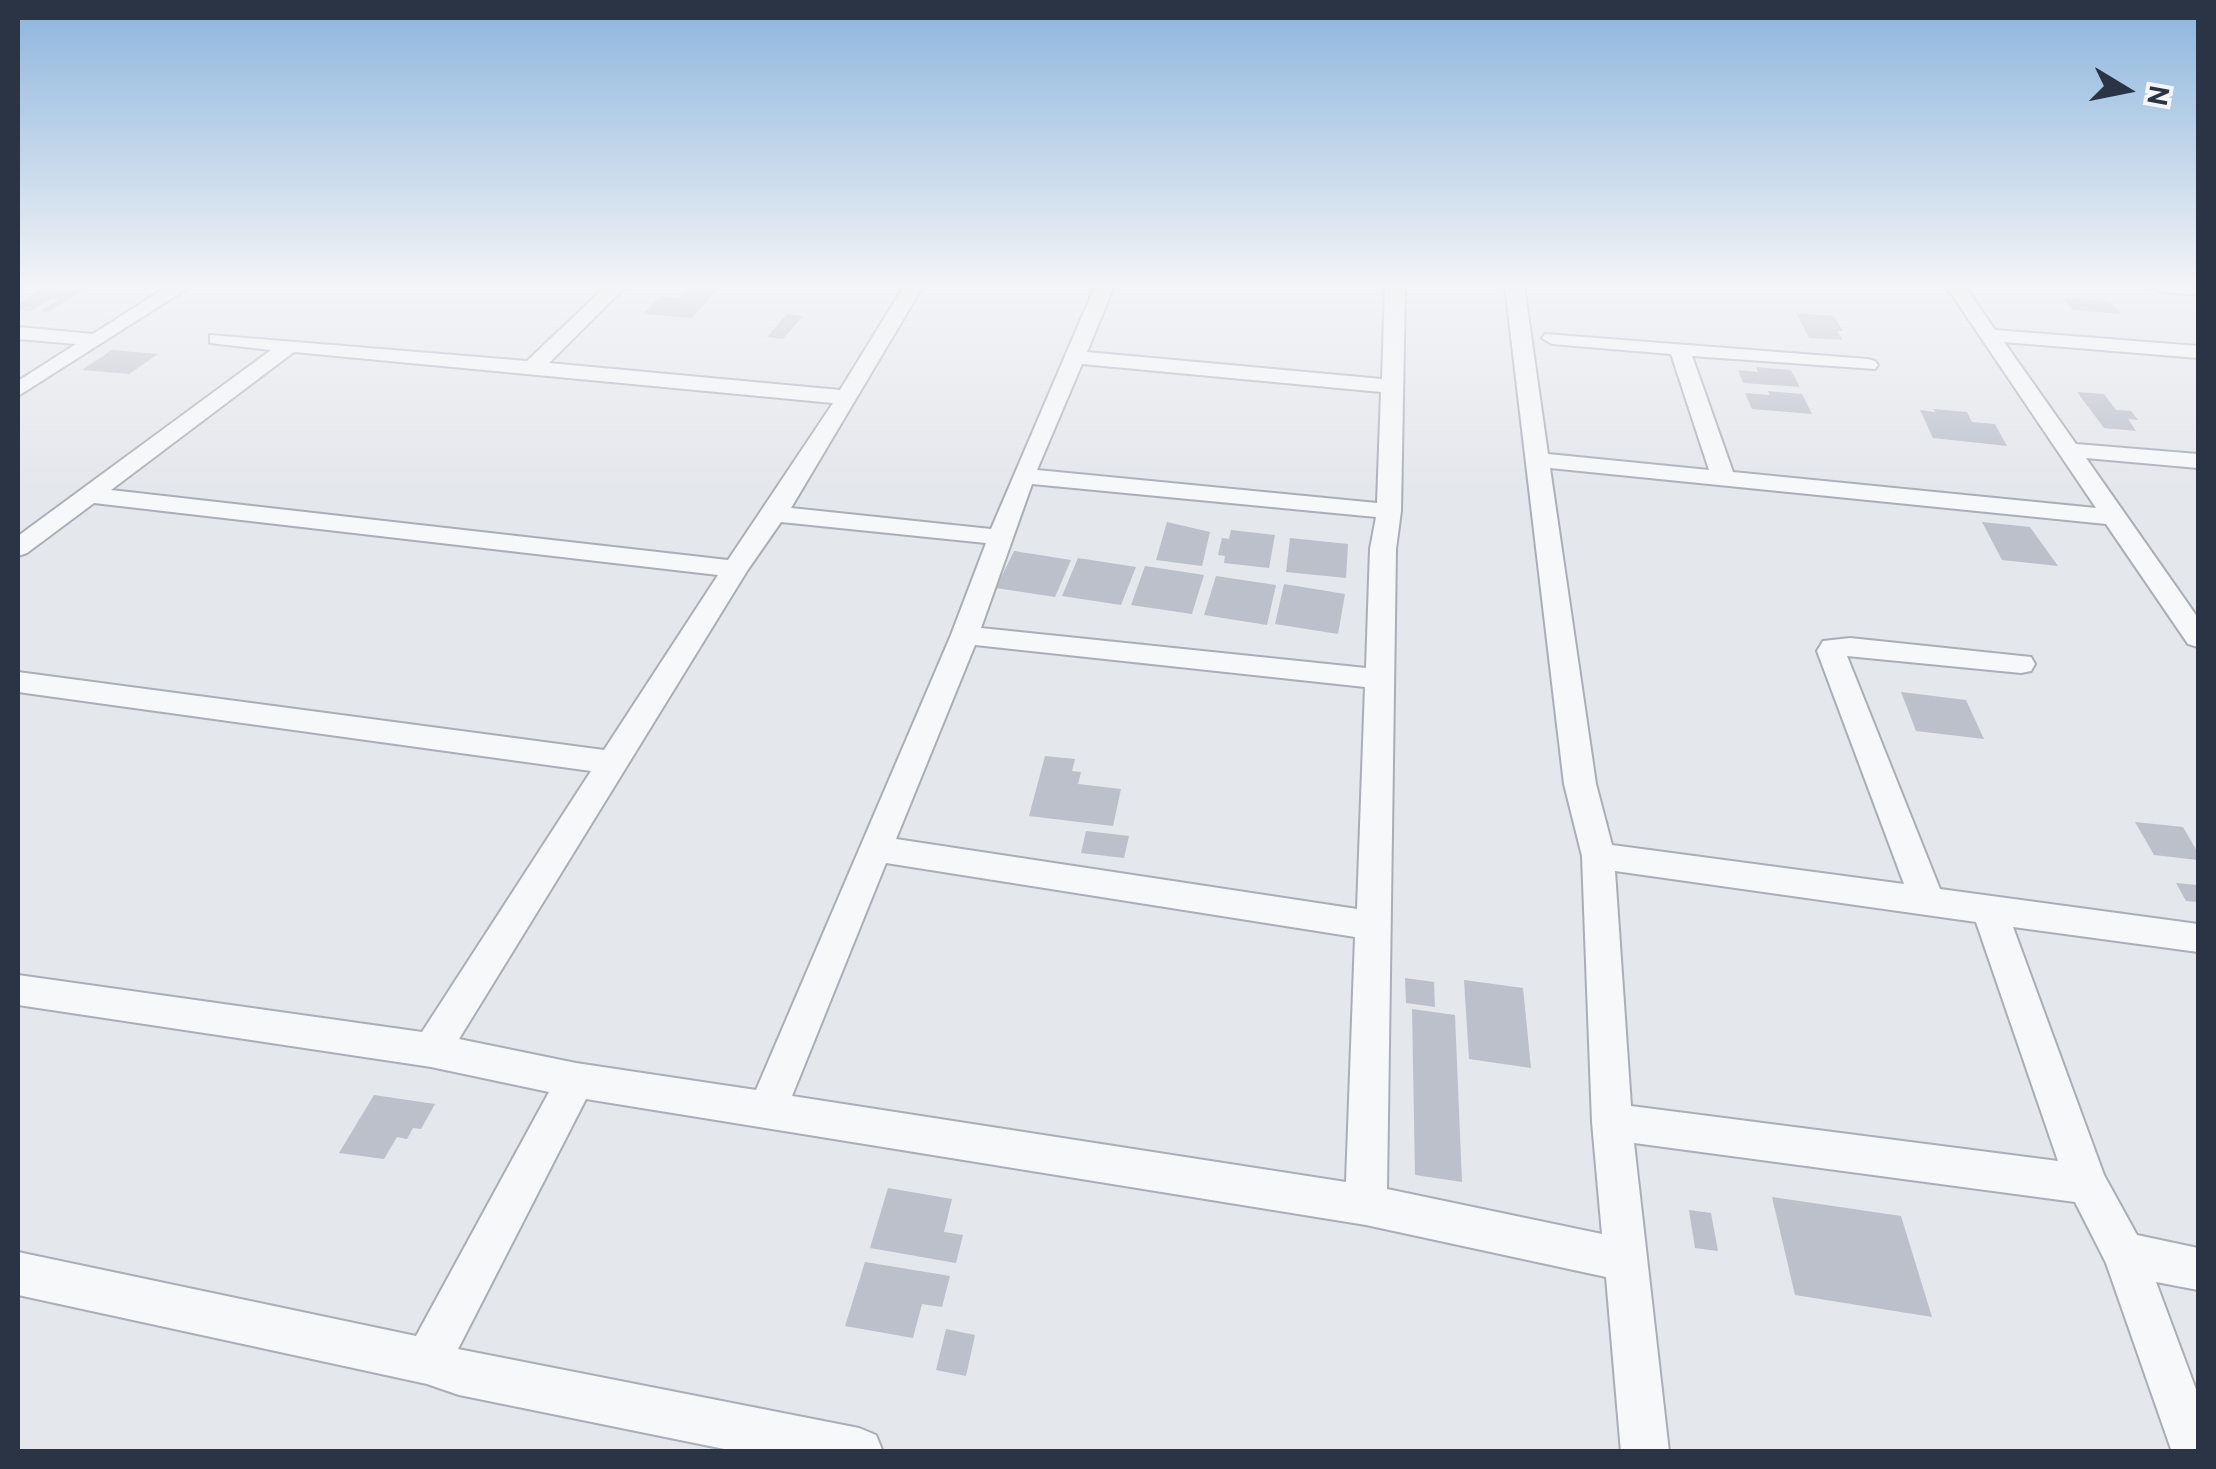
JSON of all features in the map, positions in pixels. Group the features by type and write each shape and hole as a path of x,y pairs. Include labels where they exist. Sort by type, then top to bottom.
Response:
{"street":[{"path":"18,390 74,355"},
{"path":"18,548 278,355"},
{"path":"387,355 843,397"},
{"path":"531,369 546,355"},
{"path":"432,1050 735,569 777,514 870,355"},
{"path":"1366,1205 1391,355"},
{"path":"1523,355 1580,784 1598,856 1612,1122 1646,1452"},
{"path":"1682,355 1724,479"},
{"path":"1741,355 1868,364"},
{"path":"2002,355 2198,638"},
{"path":"768,1108 965,635 998,537 1075,357 1391,386"},
{"path":"2068,450 2198,461"},
{"path":"1538,460 2115,518"},
{"path":"1023,476 1389,511"},
{"path":"88,494 735,569"},
{"path":"777,514 998,537"},
{"path":"965,635 1380,679"},
{"path":"1927,900 1830,651 1850,647 2020,664"},
{"path":"18,682 616,763"},
{"path":"876,848 1373,926"},
{"path":"1598,856 2198,938"},
{"path":"1989,909 2087,1184 2124,1254 2196,1452"},
{"path":"18,990 432,1050 576,1080 1366,1205 1625,1260"},
{"path":"427,1362 576,1080"},
{"path":"1612,1122 2087,1184"},
{"path":"2124,1254 2198,1269"},
{"path":"18,1274 459,1372 859,1452"}],"building":[{"path":"105,355 157,355 129,374 82,370"},
{"path":"1756,367 1791,370 1800,387 1743,383 1738,370 1758,372"},
{"path":"1768,391 1802,394 1812,414 1752,409 1745,393 1770,395"},
{"path":"2077,392 2104,394 2116,410 2131,411 2138,420 2128,419 2136,431 2104,428"},
{"path":"1933,409 1967,412 1972,422 1995,424 2007,446 1933,438 1920,410 1935,412"},
{"path":"1167,522 1210,532 1202,566 1156,560"},
{"path":"1982,522 2030,527 2058,566 2002,560"},
{"path":"1231,530 1275,535 1269,568 1224,563 1225,556 1218,555 1222,538 1229,539"},
{"path":"1290,538 1348,544 1346,578 1286,572"},
{"path":"1014,551 1071,560 1055,597 996,588"},
{"path":"1078,558 1136,567 1121,605 1062,596"},
{"path":"1145,566 1204,575 1192,614 1131,605"},
{"path":"1216,576 1276,585 1267,625 1204,615"},
{"path":"1284,584 1345,594 1338,634 1275,624"},
{"path":"1901,692 1966,700 1984,739 1916,731"},
{"path":"1045,756 1075,759 1072,771 1081,772 1078,784 1121,789 1113,826 1029,816"},
{"path":"2135,822 2183,827 2198,860 2154,855"},
{"path":"1086,831 1129,836 1124,858 1081,853"},
{"path":"2176,883 2197,885 2198,902 2186,901"},
{"path":"1405,978 1434,982 1435,1007 1406,1003"},
{"path":"1464,980 1523,988 1531,1068 1469,1059"},
{"path":"1412,1009 1455,1015 1462,1182 1415,1175"},
{"path":"374,1095 435,1104 421,1129 413,1128 407,1139 397,1137 384,1159 339,1153"},
{"path":"888,1188 952,1199 944,1232 963,1235 956,1263 870,1248"},
{"path":"1772,1197 1901,1216 1932,1317 1795,1295"},
{"path":"1689,1210 1711,1213 1718,1251 1695,1248"},
{"path":"865,1262 950,1276 942,1307 922,1304 913,1338 845,1326"},
{"path":"946,1329 975,1335 966,1376 936,1370"}]}
